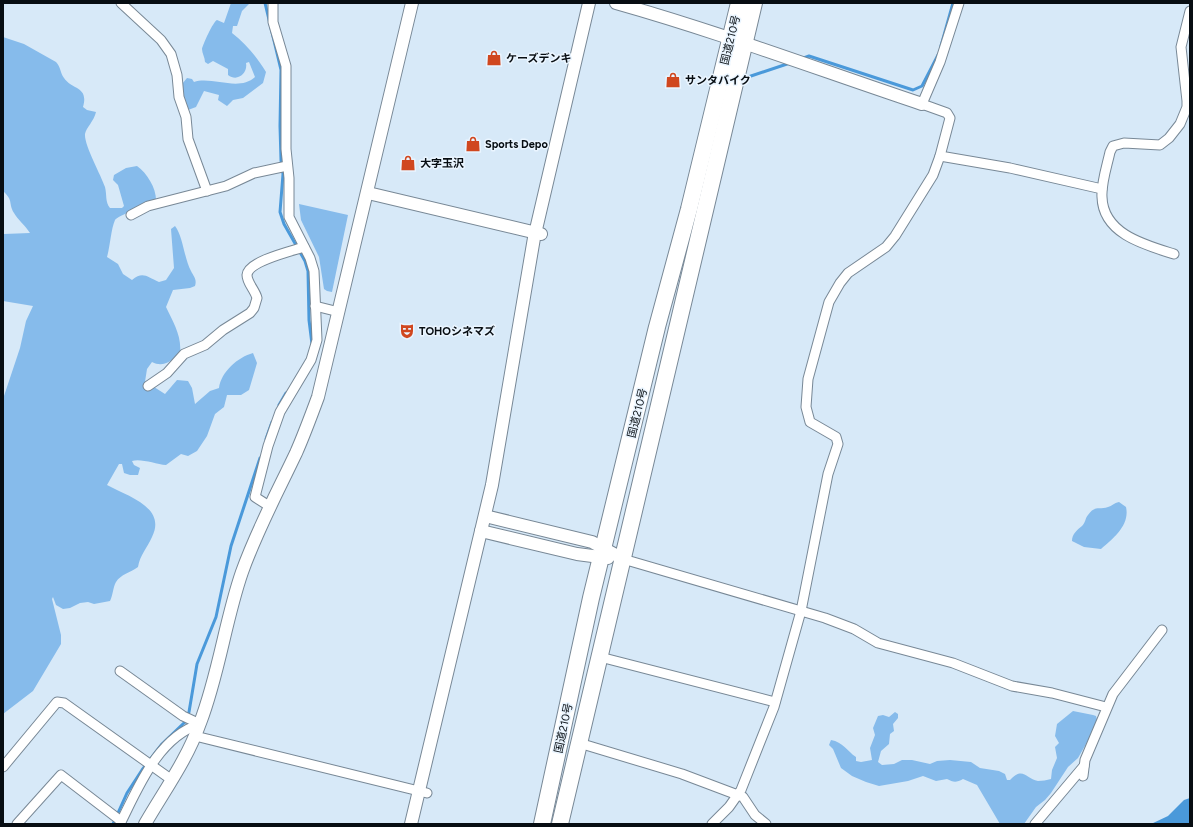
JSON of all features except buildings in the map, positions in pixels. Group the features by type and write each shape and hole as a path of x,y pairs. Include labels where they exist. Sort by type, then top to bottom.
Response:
{"highway":[{"name":"国道210号","path":"560,824 623,559 738,41 739,3"},
{"name":"国道210号","path":"542,824 602,553 657,327 689,209 738,41 754,3"}],"street":[{"path":"121,3 161,40 171,54 176,70 179,97 186,117 188,139 207,191"},
{"path":"269,506 257,500 255,495 268,446 280,412 315,349 317,340 314,272 304,247 289,217 290,184 287,166 286,66 273,22 273,3"},
{"path":"145,824 172,780 200,724 214,682 236,591 257,534 295,454 322,383 412,3"},
{"path":"411,824 423,792 485,531 538,233 589,3"},
{"path":"538,233 596,3"},
{"path":"616,3 738,41 922,104 947,113 950,118 940,156 930,182 890,243 848,273 832,294 825,313 809,370 806,407 810,422 836,437 839,441 828,474 801,611 775,702 754,760 738,795 712,824"},
{"path":"922,104 940,62 959,3"},
{"path":"1174,254 1150,247 1119,230 1106,213 1102,197 1102,189 1110,152 1113,146 1124,143 1160,144 1169,138 1182,120 1187,101 1181,48 1190,11"},
{"path":"940,156 1010,168 1102,189"},
{"path":"130,215 148,206 226,186 254,173 287,166"},
{"path":"368,193 538,233"},
{"path":"148,386 167,373 184,354 205,345 223,330 252,311 257,303 257,298 247,276 248,271 253,266 304,247"},
{"path":"315,306 340,312"},
{"path":"488,517 592,542 602,553"},
{"path":"485,531 602,553 801,611 847,626 878,643 953,663 1012,686 1052,693 1106,707"},
{"path":"1083,776 1084,766 1106,707 1124,678 1162,630"},
{"path":"600,657 775,702"},
{"path":"120,671 186,717 200,724"},
{"path":"3,766 57,702 64,704 172,780"},
{"path":"17,824 61,775 121,822 148,764 162,752 180,732 200,724"},
{"path":"195,736 423,792"},
{"path":"579,743 682,774 738,795 745,800 755,815 766,824"},
{"path":"1035,824 1084,766"},
{"path":"420,824 423,792"}],"shaded area":[{"path":"231,3 250,3 242,11 237,26 233,26 232,33 251,51 266,72 263,83 243,98 233,100 227,106 218,100 219,95 204,91 196,107 188,110 182,98 182,84 187,78 192,79 194,82 209,81 233,84 249,81 255,77 249,62 246,63 244,73 235,78 228,75 228,69 213,61 208,64 205,62 202,49 206,38 217,20 224,23"},
{"path":"3,37 24,44 56,62 67,82 79,89 84,95 83,107 87,110 96,112 85,134 85,139 105,187 108,206 110,208 122,208 124,206 118,185 113,180 114,175 126,168 137,166 153,186 156,200 115,220 112,228 107,257 118,264 123,274 132,280 142,275 159,282 166,280 174,268 171,229 175,226 178,230 189,266 196,282 195,286 190,288 173,290 166,307 180,341 180,353 174,359 164,364 156,364 152,362 147,369 144,388 149,391 154,387 165,394 177,380 188,381 192,388 195,404 210,391 219,388 223,376 231,366 242,358 253,353 257,363 249,390 241,395 227,395 224,407 215,414 207,436 197,451 188,456 181,454 166,465 144,461 132,461 134,465 140,468 138,475 124,473 122,464 119,464 107,485 134,498 150,510 154,518 155,527 152,537 142,555 138,567 123,575 116,582 110,601 94,604 88,602 80,603 70,608 63,609 56,605 53,597 52,599 61,635 61,644 33,691 3,714 3,399 20,348 26,321 33,306 3,301 4,234 30,233 12,210 9,197 3,191"},
{"path":"299,204 348,215 332,292 324,289 319,257 301,220"},
{"path":"1119,502 1126,507 1126,520 1120,531 1101,549 1084,547 1072,541 1074,534 1083,525 1090,512 1097,508 1105,508"},
{"path":"1073,711 1096,716 1098,723 1078,758 1068,767 1051,793 1036,807 1024,824 1000,824 977,785 963,779 956,782 947,779 936,781 923,776 908,781 879,786 866,782 852,776 841,768 833,749 829,745 831,740 839,743 856,757 856,761 861,762 872,760 870,748 875,735 873,728 878,716 883,715 889,717 895,712 898,714 898,718 893,724 894,731 890,734 889,744 881,751 878,762 882,765 894,764 902,760 912,760 930,764 937,761 950,760 971,762 980,768 999,771 1005,774 1007,780 1010,780 1018,774 1024,774 1034,780 1043,781 1051,779 1052,770 1057,758 1055,747 1059,743 1055,736 1057,724"},
{"path":"1190,798 1190,824 1151,824 1168,816 1184,800"}],"waterway":[{"path":"265,3 281,70 280,126 283,174 280,212 284,224 305,261 308,271 309,320 312,344"},
{"path":"941,46 953,3"},
{"path":"801,59 809,56 913,90 922,86 938,55"},
{"path":"748,77 790,63"},
{"path":"279,405 286,393"},
{"path":"266,439 272,422"},
{"path":"113,824 127,793 142,770 162,744 185,722 189,712 197,664 216,617 231,546 260,458"}],"place":[{"name":"ケーズデンキ","path":"494,58"},
{"name":"サンタバイク","path":"673,80"},
{"name":"Sports Depo","path":"473,144"},
{"name":"大字玉沢","path":"408,163"},
{"name":"TOHOシネマズ","path":"407,331"}]}
